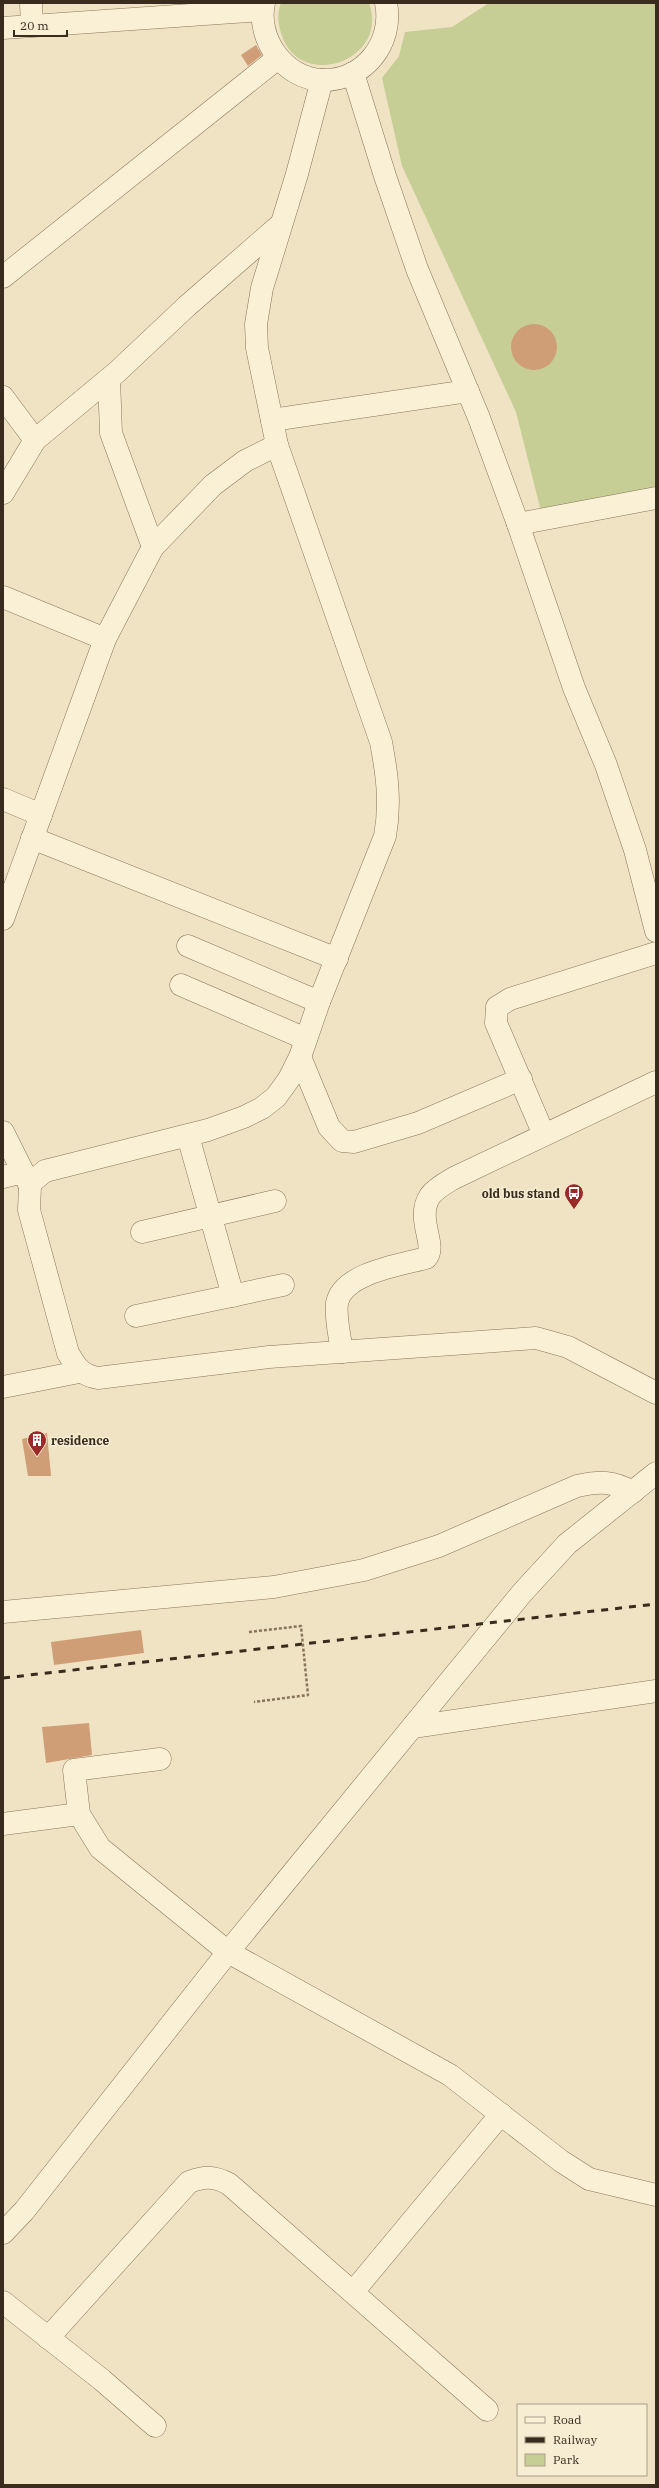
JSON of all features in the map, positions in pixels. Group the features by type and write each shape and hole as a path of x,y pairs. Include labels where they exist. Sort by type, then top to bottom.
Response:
{"street":[{"path":"31,3 32,25"},
{"path":"3,28 32,25 88,12 263,7 264,30 271,49 278,58 301,76 322,80 342,78 353,73 361,69 376,54 385,36 388,15 386,3"},
{"path":"3,278 278,58"},
{"path":"353,73 385,176 417,269 468,391 518,524 574,688 606,765 633,842 656,931"},
{"path":"19,1178 39,1175 53,1168 188,1136 244,1117 262,1108 276,1097 289,1079 303,1048 319,1002 385,836 389,812 388,779 380,742 277,445 257,348 256,324 262,288 280,225 297,174 322,80"},
{"path":"3,493 35,440 109,379 187,306 280,225"},
{"path":"109,379 111,433 153,547"},
{"path":"272,420 468,391"},
{"path":"3,397 35,440"},
{"path":"3,919 105,639 153,547 213,485 245,461 277,445"},
{"path":"518,524 656,498"},
{"path":"3,597 105,639"},
{"path":"3,799 41,815"},
{"path":"32,838 337,959"},
{"path":"188,946 319,1002"},
{"path":"544,1135 496,1023 495,1013 502,1003 656,953"},
{"path":"181,985 303,1048 329,1127 342,1141 354,1142 418,1123 521,1079"},
{"path":"342,1352 337,1305 340,1293 349,1283 365,1275 426,1258 431,1248 424,1220 424,1210 430,1196 454,1178 656,1082"},
{"path":"3,1132 19,1178 28,1194 31,1218 68,1353 79,1372"},
{"path":"188,1136 233,1296"},
{"path":"142,1232 275,1201"},
{"path":"136,1316 283,1285"},
{"path":"3,1387 79,1372 98,1378 270,1357 536,1338 568,1347 656,1393"},
{"path":"3,2233 24,2211 228,1952 522,1593 566,1544 656,1474"},
{"path":"3,1612 274,1587 364,1570 439,1546 577,1486 594,1482 616,1483 632,1492"},
{"path":"413,1727 656,1691"},
{"path":"160,1759 74,1770 79,1814 100,1848 228,1952 450,2074 561,2161 589,2179 656,2195"},
{"path":"3,1824 79,1814"},
{"path":"353,2292 501,2114"},
{"path":"48,2338 189,2182 203,2177 217,2178 228,2184 487,2410"},
{"path":"3,2302 155,2426"}],"path":[{"path":"248,1632 301,1626 308,1695 254,1702"}],"green space":[{"path":"281,3 369,3 372,24 366,41 355,54 339,62 322,65 305,62 291,51 281,33 278,18"},
{"path":"489,3 656,3 656,489 542,515 516,412 402,166 382,78 399,56 405,32 452,27"}],"building":[{"path":"256,45 262,55 248,66 241,55"},
{"path":"534,324 547,328 553,334 557,347 553,360 547,366 534,370 521,366 515,360 511,347 515,334 521,328"},
{"name":"residence","path":"47,1433 51,1476 28,1476 22,1439"},
{"path":"141,1630 144,1653 54,1665 51,1642"},
{"path":"89,1723 92,1755 46,1763 42,1727"}],"railway":[{"path":"3,1678 656,1604"}],"place":[{"name":"old bus stand","path":"574,1210"},
{"name":"residence","path":"37,1457"}]}
